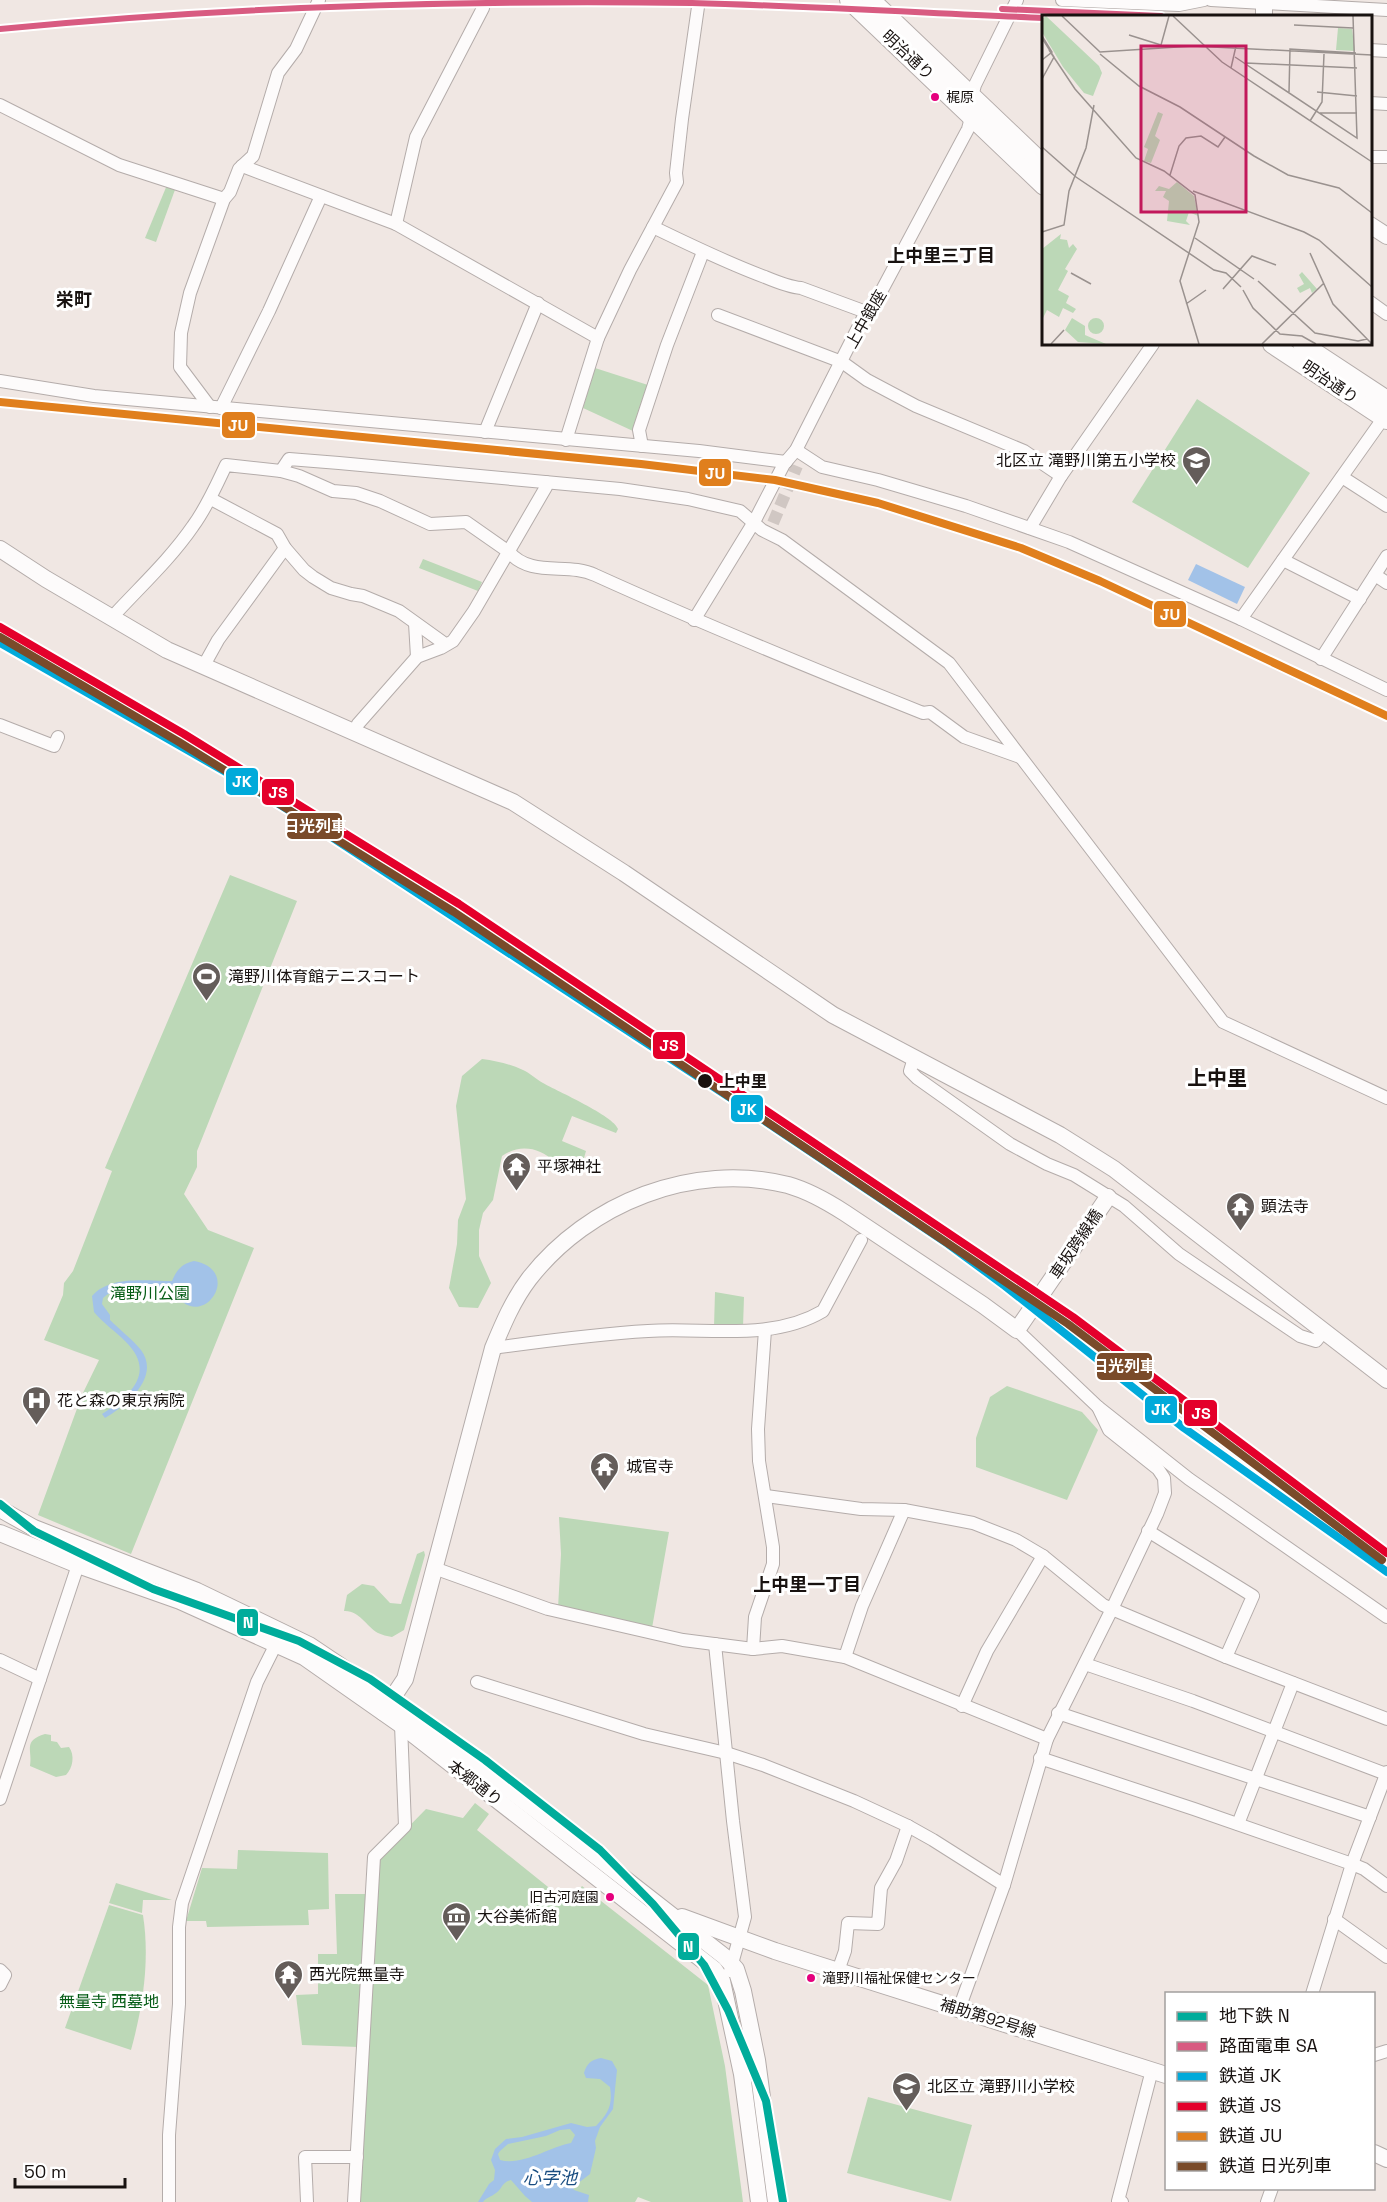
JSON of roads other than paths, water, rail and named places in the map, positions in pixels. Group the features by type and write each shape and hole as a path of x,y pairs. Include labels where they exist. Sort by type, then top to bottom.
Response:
{"main road":[{"name":"明治通り","path":"849,0 1042,184"},
{"name":"明治通り","path":"871,0 1042,163"},
{"name":"明治通り","path":"1274,345 1386,417"},
{"name":"明治通り","path":"1304,345 1387,400"}],"street":[{"path":"216,408 180,367 181,333 190,293 224,199 242,166 253,156 278,73 296,49 319,0"},
{"path":"396,224 416,137 483,8 483,0"},
{"path":"566,440 598,338 630,270 677,183 682,119 699,0"},
{"path":"972,116 972,95 1017,0"},
{"path":"1062,0 1179,5 1204,0"},
{"path":"1210,0 1264,6 1387,10"},
{"path":"1372,50 1387,51"},
{"path":"1372,103 1387,104"},
{"path":"0,105 119,165 224,199"},
{"name":"上中銀座","path":"694,620 754,522 842,362 866,312 882,290 968,129 972,116"},
{"path":"1372,157 1387,158"},
{"path":"242,166 396,224 598,338"},
{"path":"216,408 270,311 321,196"},
{"path":"1372,219 1387,220"},
{"path":"1372,226 1387,236"},
{"path":"653,227 746,270 866,312"},
{"path":"642,446 639,430 667,345 703,252"},
{"path":"485,432 538,303"},
{"path":"1372,303 1387,314"},
{"path":"718,315 842,362 867,380 916,406 1024,451 1061,476"},
{"path":"1030,528 1061,476 1152,345"},
{"path":"0,381 94,396 216,408 566,440 790,456 822,467 921,492 1070,542 1241,619 1387,690"},
{"path":"1241,619 1386,417"},
{"path":"280,471 289,459 631,490 688,499 740,511 762,530 782,540 949,663 1223,1022 1387,1098"},
{"path":"113,619 192,527 210,499 226,465 280,471 299,476 333,491 356,494 380,501 430,524 466,522 514,558 530,566 587,571 694,620 923,713 930,712 964,737 1021,758"},
{"path":"1342,477 1387,506"},
{"path":"354,732 358,724 417,657 453,641 509,552 546,487 546,482"},
{"path":"210,499 277,534 285,548 304,570 331,588 363,596 399,611 445,644"},
{"path":"203,667 218,640 285,548"},
{"path":"0,549 167,650 513,802 624,873 833,1015 1060,1136 1114,1169 1387,1380"},
{"path":"1321,659 1387,556"},
{"path":"1283,560 1360,598"},
{"path":"1375,575 1387,583"},
{"path":"415,623 417,657"},
{"path":"0,725 54,746 58,737"},
{"path":"914,1058 910,1071 917,1078 989,1130 1047,1164 1074,1174 1124,1206 1179,1254 1300,1336 1316,1341 1323,1332"},
{"path":"387,1706 405,1679 493,1348 508,1313 528,1281 566,1240 592,1220 623,1203 650,1193 694,1182 738,1180 790,1186 827,1202 983,1305 1020,1326 1098,1407 1189,1479 1387,1617"},
{"name":"車坂跨線橋","path":"1020,1326 1108,1197"},
{"path":"493,1348 581,1336 650,1331 765,1330 804,1319 823,1311 861,1240"},
{"path":"753,1649 755,1617 773,1564 773,1547 759,1461 758,1429 765,1330"},
{"path":"959,2009 1004,1885 1047,1739 1112,1609 1165,1493 1164,1478 1158,1469 1109,1430 1098,1407"},
{"path":"766,1496 861,1509 904,1510 973,1523 1016,1540 1043,1556 1103,1605 1226,1657 1387,1719"},
{"name":"本郷通り","path":"0,1509 34,1528 197,1591 309,1645 387,1706 575,1840 732,1964 743,1991 757,2060 776,2202"},
{"path":"845,1657 862,1606 904,1510"},
{"path":"1148,1531 1253,1596 1226,1657"},
{"name":"本郷通り","path":"0,1533 78,1565 180,1601 303,1657 387,1706 401,1725 719,1974 742,2074 759,2202"},
{"path":"962,1706 987,1651 1043,1556"},
{"path":"0,1799 78,1565"},
{"path":"434,1568 548,1609 683,1640 753,1649 782,1646 845,1657 1047,1739"},
{"path":"169,2202 169,2135 179,2004 179,1928 182,1903 257,1682 276,1644"},
{"path":"714,1644 745,1910 745,1924 732,1964 727,2005"},
{"path":"0,1660 40,1679"},
{"path":"1084,1664 1387,1773 1352,1864 1313,1992"},
{"path":"477,1682 644,1734 726,1753 854,1801 908,1826 1004,1885"},
{"path":"1238,1824 1293,1683"},
{"path":"1058,1713 1370,1817"},
{"path":"354,2202 374,1857 405,1826 401,1725"},
{"path":"1040,1758 1352,1864 1364,1869 1387,1886"},
{"path":"838,1971 845,1951 848,1923 878,1924 880,1888 896,1862 908,1826"},
{"name":"補助第92号線","path":"667,1912 739,1943 775,1951 1159,2072"},
{"path":"1334,1919 1387,1957"},
{"name":"補助第92号線","path":"674,1937 707,1943 739,1943"},
{"path":"739,1943 738,1966 743,1991"},
{"path":"0,1970 5,1975 0,1985"},
{"path":"1122,2202 1118,2201 1159,2072"},
{"path":"307,2202 305,2157 357,2157"}],"water":[{"path":"1196,564 1245,587 1237,604 1188,580"},
{"path":"194,1261 209,1267 217,1277 217,1287 213,1297 204,1305 194,1307 183,1302 172,1288 127,1288 110,1293 103,1298 102,1304 110,1315 110,1320 141,1350 146,1360 147,1370 144,1380 131,1398 105,1418 102,1414 122,1399 136,1382 139,1363 125,1341 94,1312 92,1296 100,1289 119,1282 172,1281 180,1268"},
{"name":"心字池","path":"601,2058 612,2061 617,2070 613,2109 600,2127 595,2141 596,2148 590,2174 573,2187 574,2190 589,2195 588,2202 532,2202 511,2180 483,2202 478,2202 494,2180 495,2170 491,2160 495,2149 506,2139 522,2137 571,2123 587,2127 596,2126 600,2122 610,2104 610,2087 600,2079 586,2078 584,2073 588,2064","holes":["570,2129 575,2135 571,2143 527,2158 500,2160 498,2154 508,2144 546,2136 560,2130"]}],"tunnel":[{"path":"773,523 797,466"}],"metro line":[{"name":"N","path":"0,1504 34,1531 153,1589 299,1641 370,1679 485,1760 600,1850 653,1904 704,1965 728,2010 766,2101 783,2202"}],"tram line":[{"name":"SA","path":"0,29 173,15 346,6 605,2 692,3 1042,18"},
{"name":"SA","path":"1002,9 1138,15"}],"rail line":[{"name":"JU","path":"0,402 641,464 775,480 878,503 1021,548 1100,581 1387,716"},
{"name":"JS","path":"0,627 184,734 459,904 1073,1317 1387,1553"},
{"name":"日光列車","path":"0,637 179,742 454,912 1068,1324 1382,1560"},
{"name":"JK","path":"0,643 238,779 313,825 741,1105 948,1244 1005,1286 1184,1428 1387,1572"}],"place":[{"name":"梶原","path":"935,97"},
{"name":"北区立 滝野川第五小学校","path":"1197,486"},
{"name":"滝野川体育館テニスコート","path":"207,1002"},
{"name":"上中里","path":"705,1081"},
{"name":"平塚神社","path":"516,1192"},
{"name":"顕法寺","path":"1240,1232"},
{"name":"花と森の東京病院","path":"36,1426"},
{"name":"城官寺","path":"605,1492"},
{"name":"旧古河庭園","path":"610,1897"},
{"name":"大谷美術館","path":"456,1942"},
{"name":"滝野川福祉保健センター","path":"811,1978"},
{"name":"西光院無量寺","path":"288,2000"},
{"name":"北区立 滝野川小学校","path":"906,2112"}],"district":[{"name":"上中里三丁目","path":"941,255"},
{"name":"栄町","path":"74,299"},
{"name":"上中里","path":"1217,1078"},
{"name":"上中里一丁目","path":"807,1584"}],"park label":[{"name":"滝野川公園","path":"150,1293"},
{"name":"無量寺 西墓地","path":"109,2001"}]}
